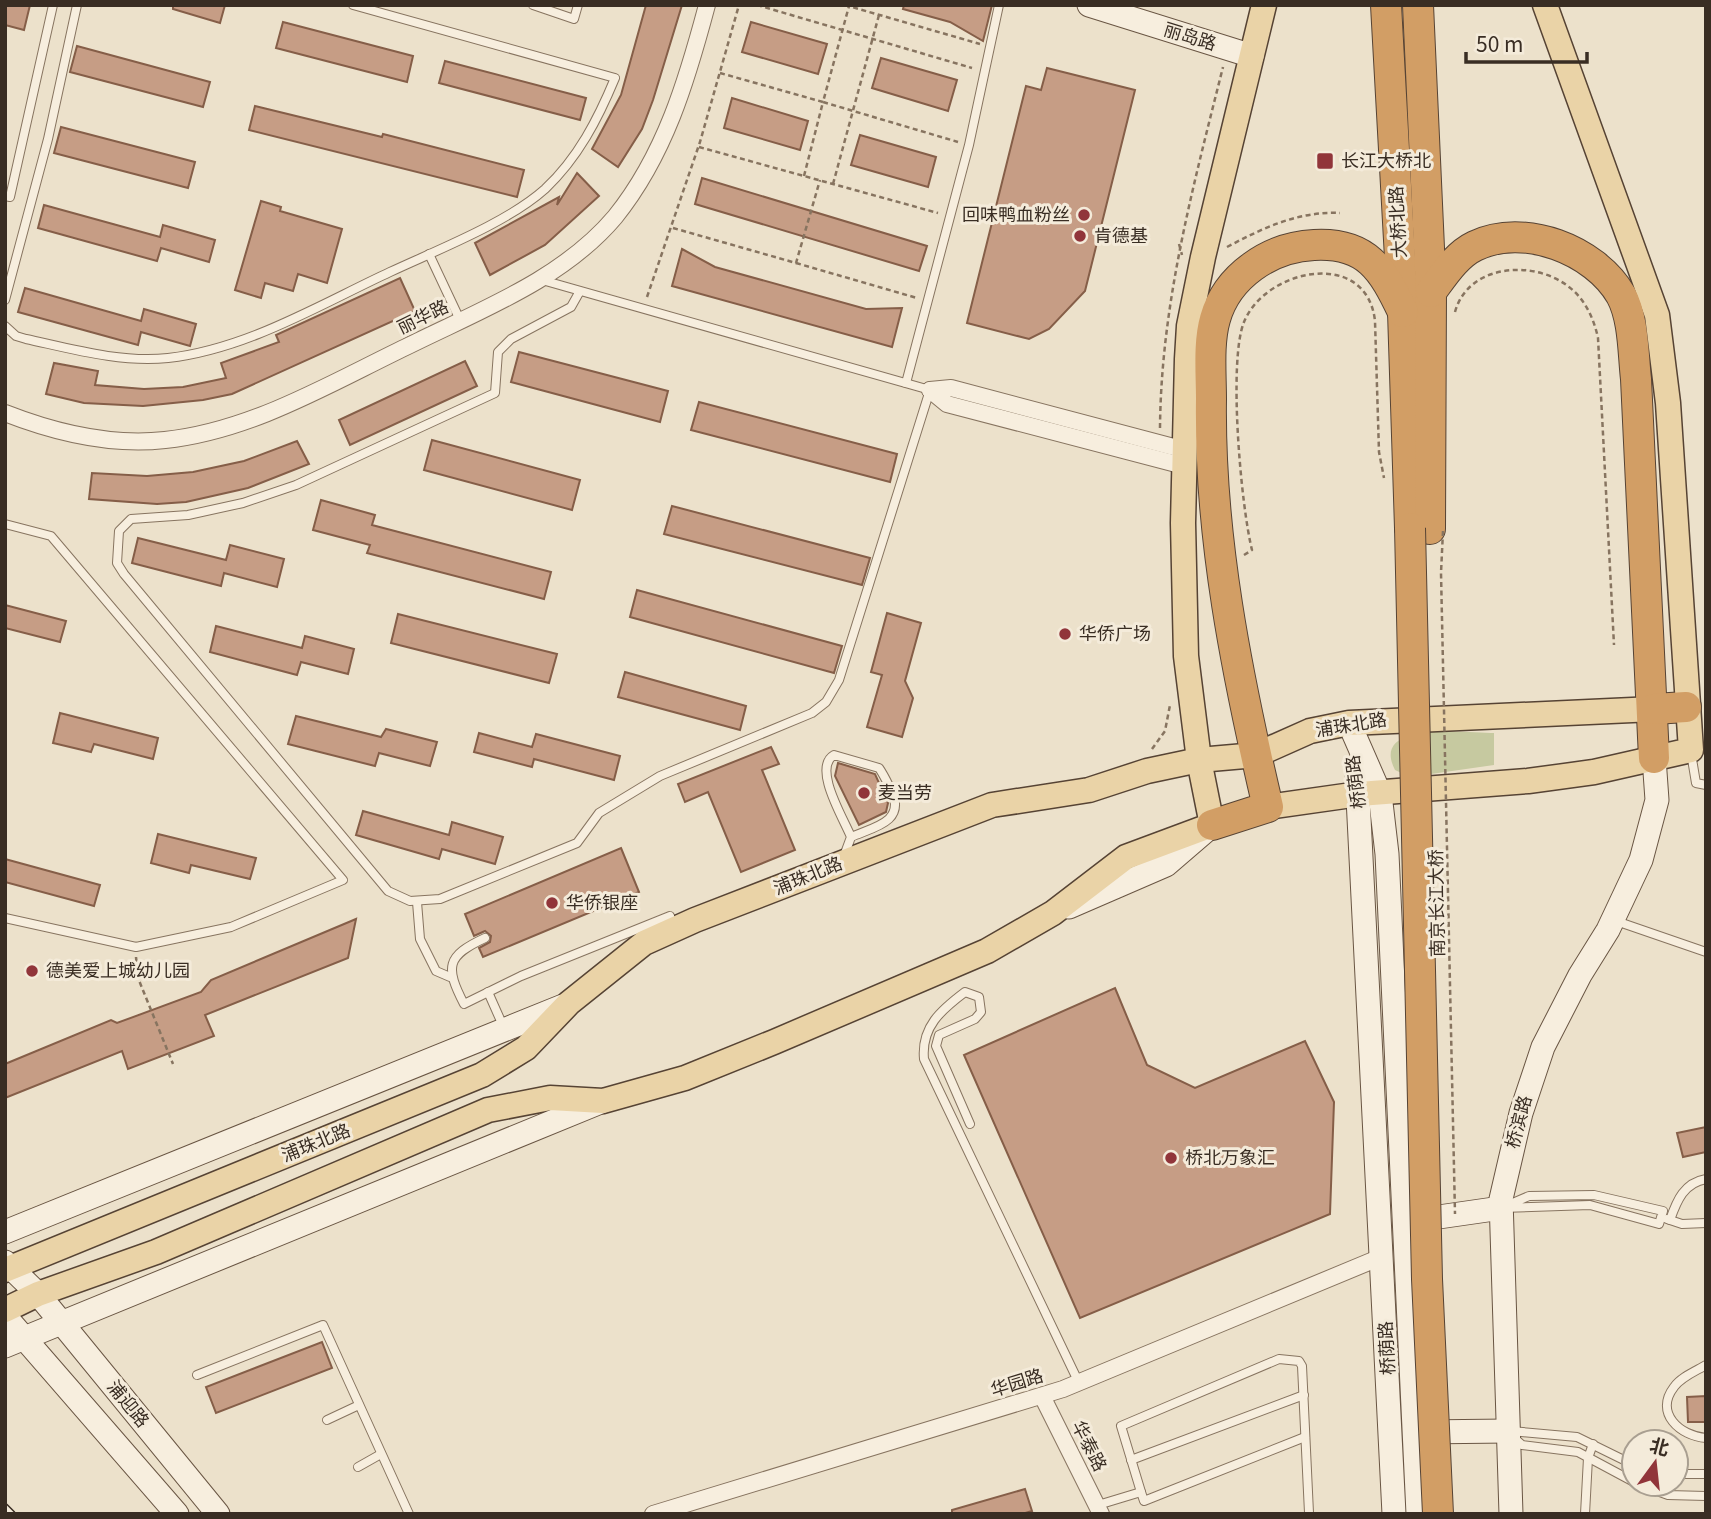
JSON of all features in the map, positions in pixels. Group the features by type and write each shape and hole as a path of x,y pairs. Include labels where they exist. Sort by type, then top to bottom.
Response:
{"highway":[{"name":"大桥北路","path":"1385,5 1403,312"},
{"name":"大桥北路","path":"1418,5 1431,292"},
{"path":"1431,292 1458,258 1475,246 1517,238 1545,241 1577,255 1609,279 1622,297 1630,321 1636,379 1654,709 1654,758"},
{"path":"1268,807 1256,755 1224,569 1210,440 1214,321 1225,295 1266,256 1296,247 1335,246 1364,255 1377,265 1403,312"},
{"name":"南京长江大桥","path":"1431,292 1427,1279 1438,1514"},
{"name":"南京长江大桥","path":"1403,312 1428,529 1441,1079 1456,1514"},
{"name":"浦珠北路","path":"1654,709 1696,707"},
{"name":"浦珠北路","path":"1212,825 1268,807"}],"main road":[{"path":"1212,825 1199,760 1185,656 1185,458 1189,326 1264,5"},
{"path":"1545,5 1657,315 1668,402 1698,749"},
{"name":"浦珠北路","path":"8,1266 482,1074 526,1048 569,1003 644,943 992,805 1089,790 1147,771 1199,760 1256,755 1310,732 1349,723 1388,718 1654,709"},
{"name":"浦珠北路","path":"1268,807 1369,794 1528,782 1594,772 1698,749"},
{"name":"浦珠北路","path":"5,1310 38,1294 156,1252 488,1110 550,1098 603,1101 685,1078 987,951 1053,913 1126,857 1212,825"}],"street":[{"name":"丽华路","path":"5,413 57,431 99,439 165,440 209,433 298,400 539,279 585,249 615,216 643,175 672,121 706,5"},
{"name":"丽岛路","path":"1089,5 1252,56"},
{"path":"930,390 951,388 1185,458"},
{"name":"桥荫路","path":"1349,723 1387,854 1406,1221 1403,1433 1394,1514"},
{"name":"桥滨路","path":"1511,1514 1501,1208 1509,1160 1534,1071 1554,1022 1613,920 1641,860 1657,800 1654,758"},
{"name":"桥荫路","path":"1369,794 1381,1257 1403,1433 1418,1514"},
{"path":"5,1232 505,1032 569,1003"},
{"path":"15,1342 603,1101"},
{"path":"1406,1221 1501,1208"},
{"name":"华园路","path":"653,1514 1079,1383 1381,1257"},
{"name":"浦迎路","path":"8,1266 38,1294 218,1514"},
{"name":"浦迎路","path":"5,1316 15,1342 177,1514"},
{"name":"华泰路","path":"1042,1396 1100,1509"},
{"path":"1403,1433 1508,1431"}],"lane":[{"path":"5,196 10,197 53,5"},
{"path":"5,300 48,139 77,5"},
{"path":"5,326 16,336 93,354 164,358 200,353 234,344 480,231 543,190 573,159 592,128 615,78 353,5"},
{"path":"533,5 574,19 578,5"},
{"path":"906,383 951,217 986,72 999,5"},
{"path":"429,254 460,320"},
{"path":"539,279 930,390 839,680 826,702 812,713 660,776 599,813 577,843 440,899 417,902 388,891 124,574 117,563 118,531 131,519 199,513 243,503 296,485 495,393 498,352 511,339 571,307 580,291"},
{"path":"5,524 51,536 343,880 231,927 136,947 5,918"},
{"path":"1698,749 1696,783 1706,785"},
{"path":"841,863 851,837 825,777 825,765 834,755 879,768 896,802 896,813 889,821 851,837"},
{"path":"417,902 420,939 436,971 450,977"},
{"path":"485,938 463,948 450,966 450,977 464,1004 521,976 670,916"},
{"path":"1613,920 1706,952"},
{"path":"488,992 505,1032"},
{"path":"970,1124 936,1046 939,1035 975,1019 981,1012 979,997 965,992 943,1008 927,1029 924,1059 1079,1383"},
{"path":"1663,1218 1693,1181 1706,1179"},
{"path":"1501,1208 1528,1196 1594,1195 1663,1218"},
{"path":"1501,1208 1590,1205 1706,1223"},
{"path":"197,1375 323,1325 409,1514"},
{"path":"1305,1437 1144,1501 1121,1426 1279,1359 1299,1360 1302,1366 1304,1395 1309,1513"},
{"path":"1706,1365 1674,1386 1667,1408 1670,1421 1682,1432 1706,1438"},
{"path":"1131,1460 1304,1395"},
{"path":"327,1420 359,1405"},
{"path":"1508,1431 1565,1434 1620,1458"},
{"path":"1508,1431 1522,1446 1566,1449 1620,1475"},
{"path":"1585,1514 1588,1458 1592,1444"},
{"path":"358,1466 381,1454"},
{"path":"1100,1509 1141,1492"}],"path":[{"path":"642,310 699,147 740,5"},
{"path":"757,5 986,72"},
{"path":"803,176 843,30 847,6 991,48"},
{"path":"833,184 879,15"},
{"path":"1179,244 1228,48"},
{"path":"720,73 968,145"},
{"path":"699,147 951,217"},
{"path":"796,263 820,180"},
{"path":"1221,250 1283,221 1340,213"},
{"path":"672,228 928,301"},
{"path":"1454,316 1457,303 1473,284 1508,270 1528,271 1563,282 1591,314 1598,338 1614,645"},
{"path":"1224,569 1252,550 1242,488 1237,373 1240,336 1251,309 1279,284 1300,275 1329,273 1347,278 1370,300 1375,321 1379,452 1385,481"},
{"path":"1428,529 1441,601 1455,1214"},
{"path":"136,947 138,978 173,1063"}],"green space":[{"path":"1444,732 1494,733 1494,765 1410,777 1395,770 1391,754 1396,743 1408,736"}],"building":[{"path":"5,5 30,5 24,30 5,25"},
{"path":"173,5 225,5 220,23 173,9"},
{"path":"646,5 682,5 642,129 618,167 592,149 621,95"},
{"path":"904,5 992,5 983,41 950,22 903,9"},
{"path":"283,22 413,56 407,82 276,48"},
{"path":"751,22 827,44 818,74 742,52"},
{"path":"77,46 210,82 203,107 70,72"},
{"path":"881,58 957,80 948,111 872,88"},
{"path":"445,61 586,98 580,120 439,83"},
{"path":"1047,68 1135,90 1085,291 1049,329 1029,339 967,323 1026,86 1041,90"},
{"path":"732,98 808,121 800,150 724,128"},
{"path":"255,106 382,137 383,134 524,170 517,197 249,130"},
{"path":"61,127 195,162 188,188 54,153"},
{"path":"860,135 936,157 928,187 851,165"},
{"path":"577,173 599,196 545,245 490,275 475,243 559,197 557,205"},
{"path":"702,178 927,246 919,271 695,204"},
{"path":"261,201 281,207 280,211 342,229 327,283 298,274 293,291 265,283 261,298 235,290"},
{"path":"44,205 160,237 163,225 215,240 209,262 161,248 157,261 38,228"},
{"path":"682,249 715,267 866,309 902,308 892,347 672,286"},
{"path":"400,278 415,311 232,394 143,406 84,403 46,394 54,363 98,371 95,385 144,389 183,387 226,378 221,363 279,342 276,335"},
{"path":"25,288 141,321 144,309 196,324 190,346 141,332 138,345 18,312"},
{"path":"519,352 668,391 660,422 511,382"},
{"path":"465,361 477,386 350,445 339,420"},
{"path":"699,402 897,454 890,482 691,430"},
{"path":"432,440 580,480 572,510 424,470"},
{"path":"297,441 309,464 248,488 186,502 157,504 89,499 92,473 147,476 193,472 244,461"},
{"path":"321,500 375,515 372,525 551,572 544,599 367,553 370,545 313,530"},
{"path":"672,506 870,558 862,585 664,534"},
{"path":"138,538 226,560 230,545 284,559 277,587 224,573 221,586 132,563"},
{"path":"637,590 842,646 834,673 630,617"},
{"path":"5,605 66,621 60,642 5,628"},
{"path":"887,613 921,623 905,681 913,698 902,737 867,727 882,675 871,672"},
{"path":"398,614 557,654 549,683 391,643"},
{"path":"216,626 302,648 305,636 354,649 348,674 301,662 297,675 210,652"},
{"path":"625,672 746,706 740,730 618,697"},
{"path":"60,713 158,738 153,759 94,744 91,752 53,743"},
{"path":"296,716 381,737 386,729 437,742 430,766 379,753 375,766 288,744"},
{"path":"479,733 532,747 536,734 620,756 614,780 534,759 532,767 474,752"},
{"path":"771,747 779,764 762,770 795,850 741,872 708,792 685,802 678,784"},
{"name":"麦当劳","path":"838,763 875,774 888,803 886,812 859,825 835,776"},
{"path":"363,811 449,835 452,822 503,837 495,864 442,849 439,859 356,835"},
{"path":"158,834 256,858 250,879 191,865 189,873 151,863"},
{"name":"华侨银座","path":"621,848 639,892 483,957 479,948 490,942 491,936 485,931 474,936 465,914"},
{"path":"5,859 100,885 94,906 5,882"},
{"path":"356,919 348,958 205,1015 214,1036 128,1069 122,1051 5,1098 5,1064 111,1020 117,1023 201,992 211,980"},
{"name":"桥北万象汇","path":"1115,988 1147,1065 1195,1088 1305,1041 1334,1102 1330,1214 1080,1318 964,1055"},
{"path":"1706,1127 1706,1152 1683,1157 1677,1133"},
{"path":"322,1342 332,1368 216,1413 206,1387"},
{"path":"1706,1396 1706,1422 1688,1422 1687,1397"},
{"path":"1025,1489 1032,1511 1022,1514 952,1514 952,1510"}],"railway":[{"path":"5,1507 12,1514"}],"place":[{"name":"长江大桥北","path":"1325,161"},
{"name":"回味鸭血粉丝","path":"1084,215"},
{"name":"肯德基","path":"1080,236"},
{"name":"华侨广场","path":"1065,634"},
{"name":"麦当劳","path":"864,793"},
{"name":"华侨银座","path":"552,903"},
{"name":"德美爱上城幼儿园","path":"32,971"},
{"name":"桥北万象汇","path":"1171,1158"}]}
